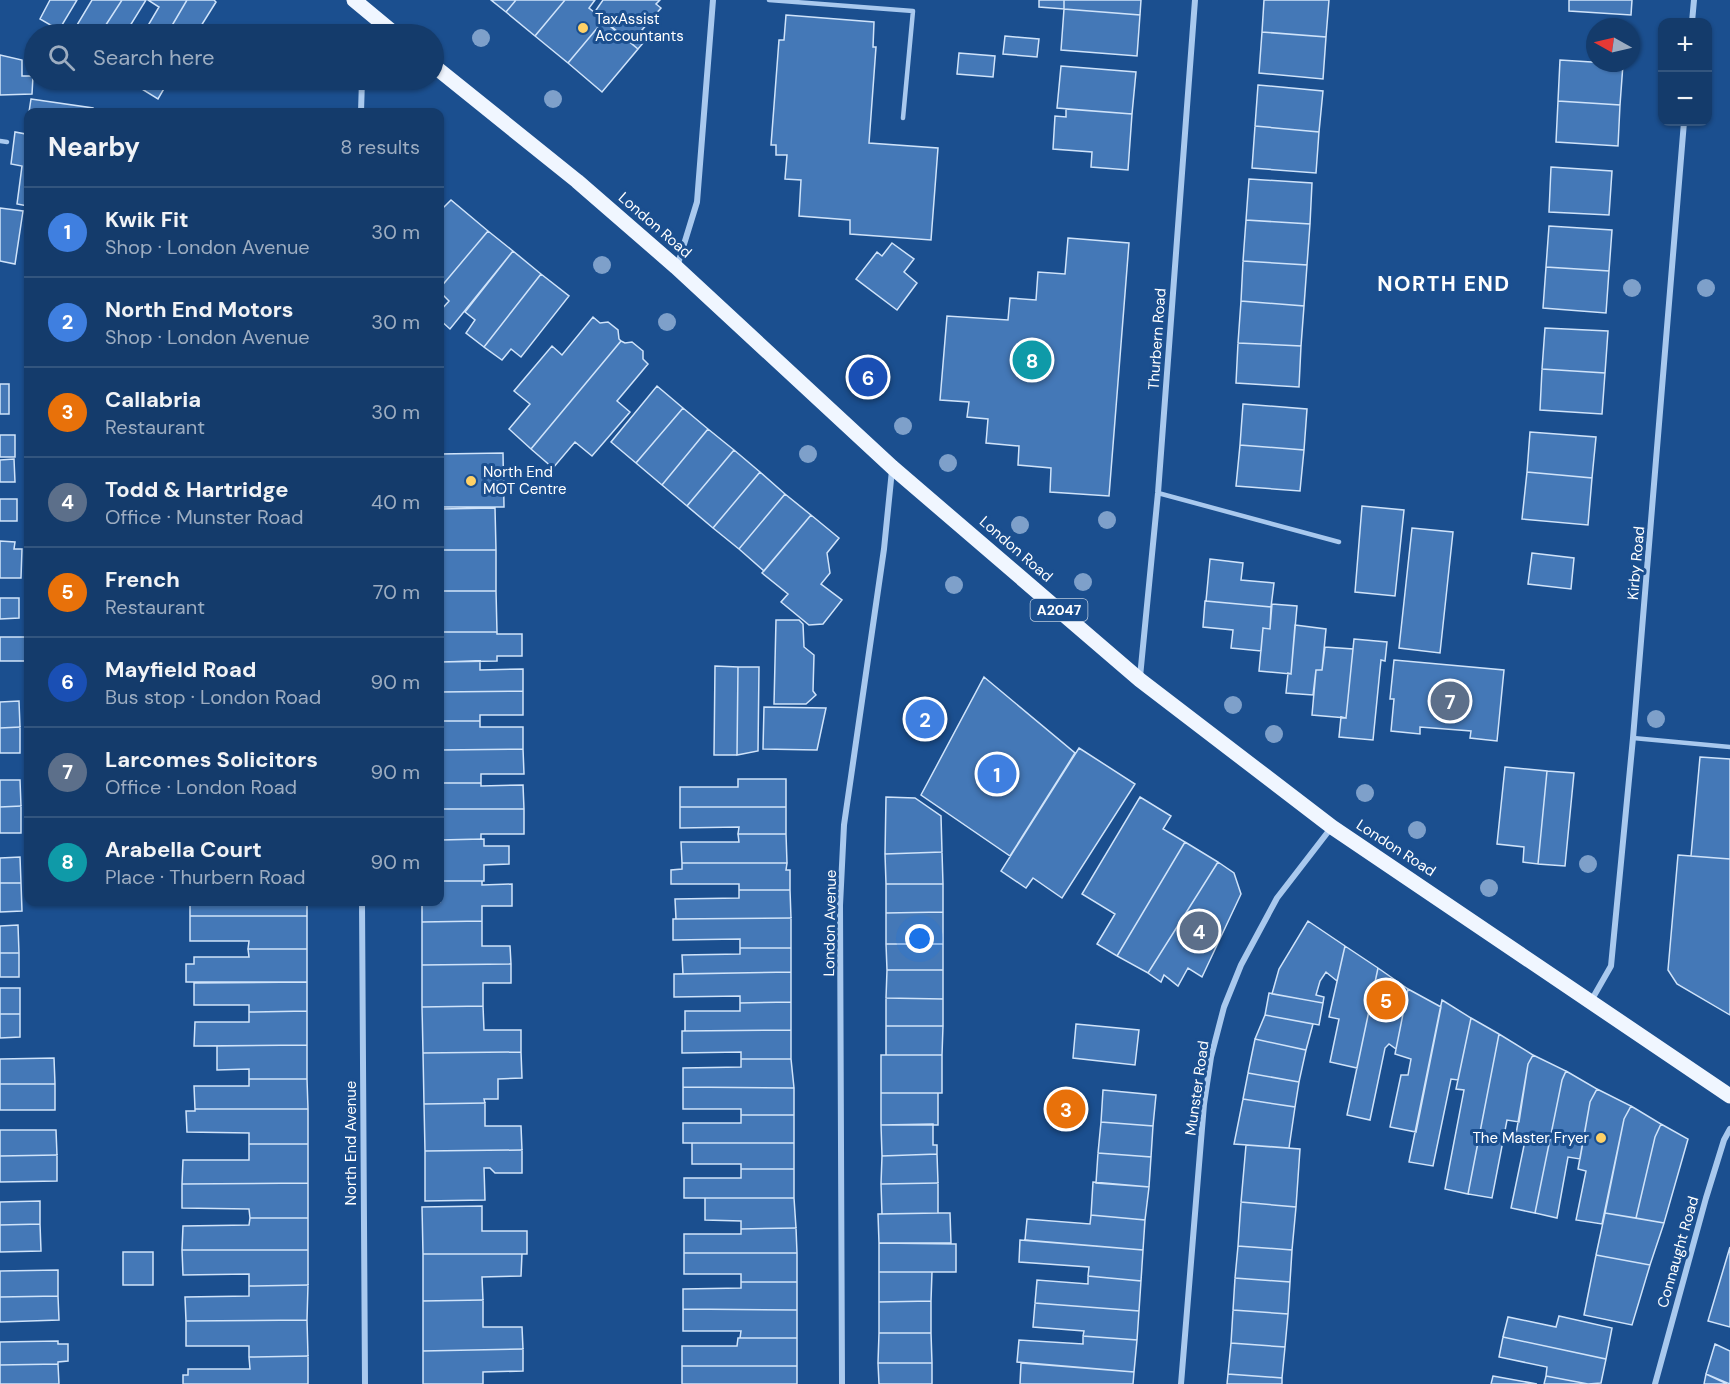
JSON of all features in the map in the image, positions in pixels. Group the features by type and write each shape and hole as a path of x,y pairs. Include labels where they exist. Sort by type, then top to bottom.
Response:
{"main road":[{"path":"354,0 378,24"},
{"name":"London Road","path":"444,74 577,181 676,267 892,467 1140,680 1332,827 1730,1096"}],"street":[{"path":"676,267 697,202 713,0"},
{"name":"Thurbern Road","path":"1140,680 1158,493 1195,0"},
{"path":"1692,18 1694,0"},
{"path":"361,108 362,90"},
{"name":"Kirby Road","path":"1590,1001 1611,966 1633,738 1684,126"},
{"name":"London Avenue","path":"842,1384 840,905 844,825 884,549 892,467"},
{"name":"Munster Road","path":"1181,1384 1204,1104 1211,1057 1224,1007 1241,965 1277,898 1332,827"},
{"name":"North End Avenue","path":"362,906 365,1384"},
{"name":"Connaught Road","path":"1655,1384 1706,1198 1724,1140 1730,1129"}],"lane":[{"path":"769,0 913,11 903,118"},
{"path":"0,141 7,142"},
{"path":"1158,493 1339,542"},
{"path":"1633,738 1730,747"}],"building":[{"path":"50,0 77,0 63,24 49,24 40,19"},
{"path":"92,0 122,0 106,24 78,24"},
{"path":"122,0 146,0 131,24 106,24"},
{"path":"148,0 187,0 173,24 149,24 159,7"},
{"path":"187,0 214,0 216,2 202,24 173,24"},
{"path":"491,0 516,0 506,12"},
{"path":"516,0 565,0 535,36 506,12"},
{"path":"565,0 595,0 589,8 604,20 568,63 535,36"},
{"path":"603,0 660,0 656,4 661,8 642,30 649,36 638,49 594,13"},
{"path":"1039,0 1064,0 1064,9 1039,7"},
{"path":"1064,0 1141,0 1140,15 1064,9"},
{"path":"1264,0 1329,0 1326,37 1262,32"},
{"path":"1569,0 1632,0 1631,15 1569,11"},
{"path":"1064,9 1140,15 1137,56 1061,50"},
{"path":"786,15 874,22 873,47 876,47 869,143 938,148 931,240 850,234 850,220 799,216 801,180 785,179 787,155 776,155 776,145 771,145 779,40 784,40"},
{"path":"604,20 638,49 602,92 568,63"},
{"path":"1262,32 1326,37 1323,79 1259,73"},
{"path":"1005,36 1039,39 1037,57 1003,54"},
{"path":"959,53 995,56 993,77 957,74"},
{"path":"0,55 22,60 24,90 32,90 32,94 0,95"},
{"path":"1560,60 1586,62 1586,72 1622,72 1620,105 1558,101"},
{"path":"1061,66 1136,72 1132,114 1057,108"},
{"path":"1258,85 1323,91 1319,132 1255,126"},
{"path":"143,90 163,90 158,99"},
{"path":"31,99 93,108 30,108"},
{"path":"1558,101 1620,105 1618,146 1556,142"},
{"path":"1066,109 1132,114 1128,170 1091,167 1092,152 1053,149 1055,116 1066,117"},
{"path":"1255,126 1319,132 1316,173 1252,168"},
{"path":"15,132 24,134 24,205 17,204 22,166 11,164"},
{"path":"1551,167 1612,171 1609,215 1549,212"},
{"path":"1249,179 1312,183 1310,224 1246,220"},
{"path":"451,200 488,231 444,283 444,207"},
{"path":"0,208 23,211 15,264 0,261"},
{"path":"1246,220 1310,224 1307,265 1243,261"},
{"path":"1549,226 1612,230 1609,271 1546,267"},
{"path":"488,231 513,251 450,329 444,324 444,307 449,301 444,296 444,283"},
{"path":"1068,238 1129,243 1109,496 1050,492 1051,468 1018,465 1019,446 986,443 988,419 967,417 969,402 940,400 947,316 1008,320 1010,298 1036,300 1038,272 1065,274"},
{"path":"892,243 914,259 904,272 917,283 897,310 856,279 877,252 882,256"},
{"path":"513,251 541,274 484,347 466,333 475,320 465,312"},
{"path":"1243,261 1307,265 1304,306 1241,301"},
{"path":"1546,267 1609,271 1606,313 1543,308"},
{"path":"541,274 569,296 521,357 511,349 502,360 484,347"},
{"path":"1241,301 1304,306 1301,346 1238,343"},
{"path":"593,317 600,323 608,322 618,330 621,341 531,449 509,429 530,404 514,391 552,346 562,355"},
{"path":"1545,328 1608,331 1605,373 1542,369"},
{"path":"621,341 632,342 643,351 643,359 648,364 617,401 630,412 592,456 575,442 553,468 531,449"},
{"path":"1238,343 1301,346 1299,387 1236,383"},
{"path":"1542,369 1605,373 1602,414 1540,410"},
{"path":"0,384 9,384 9,414 0,414"},
{"path":"657,386 683,408 636,463 611,442"},
{"path":"1243,404 1307,409 1304,450 1240,445"},
{"path":"683,408 708,429 662,485 636,463"},
{"path":"708,429 734,450 687,506 662,485"},
{"path":"1530,432 1596,437 1592,478 1527,472"},
{"path":"0,435 15,435 15,457 0,457"},
{"path":"1240,445 1304,450 1300,491 1236,486"},
{"path":"734,450 760,472 713,528 687,506"},
{"name":"North End MOT Centre","path":"503,453 504,507 444,507 444,454"},
{"path":"14,459 15,482 0,482 0,460"},
{"path":"760,472 785,494 739,549 713,528"},
{"path":"1527,472 1592,478 1588,525 1522,519"},
{"path":"785,494 811,515 764,571 739,549"},
{"path":"0,499 17,499 17,521 0,521"},
{"path":"1362,506 1404,510 1395,596 1355,592"},
{"path":"495,508 496,550 444,550 444,509"},
{"path":"811,515 839,538 827,553 830,573 821,584 842,600 823,624 809,625 781,602 788,594 762,573"},
{"path":"1412,528 1453,532 1440,653 1399,648"},
{"path":"0,541 15,542 14,549 22,549 21,578 0,578"},
{"path":"444,550 496,550 496,591 444,591"},
{"path":"1532,553 1574,558 1571,589 1528,584"},
{"path":"1210,559 1243,563 1241,580 1274,583 1271,607 1206,601"},
{"path":"444,591 496,591 497,632 444,632"},
{"path":"0,598 19,598 19,618 0,619"},
{"path":"1205,601 1271,607 1270,629 1263,628 1261,651 1231,648 1233,630 1203,627"},
{"path":"1272,604 1297,606 1291,674 1259,671 1263,628 1270,629"},
{"path":"776,620 799,620 803,624 804,647 814,655 813,691 816,695 806,704 774,704"},
{"path":"1295,625 1326,629 1322,670 1316,670 1313,695 1286,693 1288,673 1291,674"},
{"path":"444,632 522,634 522,656 497,656 497,661 444,662"},
{"path":"0,637 24,637 24,661 0,661"},
{"path":"1354,639 1387,642 1385,661 1381,660 1373,740 1339,737 1341,717 1346,718"},
{"path":"1325,647 1353,649 1346,718 1312,715 1316,670 1322,670"},
{"path":"1394,660 1504,670 1497,741 1470,738 1471,731 1420,727 1420,734 1391,731 1394,699 1390,699"},
{"path":"480,661 480,670 523,669 523,691 444,692 444,662"},
{"path":"715,666 738,667 737,755 714,755"},
{"path":"738,667 759,667 758,751 737,755"},
{"path":"984,677 1075,753 1010,856 921,795"},
{"path":"523,691 523,715 480,715 480,721 444,721 444,692"},
{"path":"19,701 20,727 0,728 0,702"},
{"path":"764,707 826,708 817,750 763,749"},
{"path":"444,721 480,721 480,727 523,727 523,749 444,750"},
{"path":"20,727 20,753 0,753 0,728"},
{"path":"1079,748 1135,784 1062,898 1033,878 1026,888 1001,871"},
{"path":"523,749 524,774 481,774 481,783 444,783 444,750"},
{"path":"1700,757 1730,759 1730,859 1691,856"},
{"path":"1505,767 1547,771 1538,864 1523,862 1524,847 1497,844"},
{"path":"1547,771 1574,773 1565,866 1538,864"},
{"path":"738,779 786,779 786,807 680,807 680,787 738,787"},
{"path":"0,780 20,780 21,806 0,807"},
{"path":"444,783 481,783 481,786 523,785 524,809 444,809"},
{"path":"886,797 915,798 941,816 942,852 885,854"},
{"path":"1140,797 1171,816 1163,829 1185,842 1117,956 1097,944 1115,914 1082,894"},
{"path":"21,806 21,833 0,833 0,807"},
{"path":"680,807 786,807 786,834 738,834 739,827 680,828"},
{"path":"444,809 524,809 524,834 481,834 481,839 444,840"},
{"path":"738,834 786,834 787,863 682,863 681,842 739,842"},
{"path":"484,839 484,846 509,846 509,864 484,865 484,881 444,881 444,840"},
{"path":"1185,842 1218,862 1148,973 1117,956"},
{"path":"942,852 943,884 886,884 885,854"},
{"path":"1678,855 1730,859 1730,1015 1677,984 1668,970"},
{"path":"20,857 21,883 0,883 0,858"},
{"path":"1218,862 1234,873 1241,894 1202,977 1188,968 1178,986 1164,975 1161,982 1148,973"},
{"path":"682,863 787,863 786,870 790,870 790,890 739,890 739,884 671,884 671,870 682,869"},
{"path":"444,881 482,881 482,885 512,884 512,906 482,906 482,921 422,922 422,906 444,906"},
{"path":"0,883 21,883 22,911 0,912"},
{"path":"886,884 943,884 943,912 886,913"},
{"path":"739,890 790,890 791,918 676,919 675,899 739,898"},
{"path":"190,906 307,906 307,916 190,916"},
{"path":"943,912 943,944 886,944 886,913"},
{"path":"190,916 307,916 307,949 248,949 249,941 190,941"},
{"path":"791,918 791,948 740,948 740,939 673,940 673,919"},
{"path":"482,921 482,946 510,946 511,964 422,965 422,922"},
{"path":"1308,921 1345,946 1337,981 1326,972 1320,981 1316,995 1324,997 1323,1003 1272,994 1279,969"},
{"path":"18,925 19,953 0,953 0,926"},
{"path":"886,944 943,944 943,970 887,970"},
{"path":"1345,946 1378,968 1357,1068 1330,1062 1339,1019 1329,1017"},
{"path":"740,948 791,948 791,972 683,974 682,955 740,954"},
{"path":"248,949 307,949 307,982 186,982 186,964 194,964 194,957 249,957"},
{"path":"0,953 19,953 19,977 0,977"},
{"path":"511,964 511,983 483,983 483,1006 422,1007 422,965"},
{"path":"1378,968 1408,989 1396,1049 1389,1044 1385,1048 1370,1120 1347,1115"},
{"path":"887,970 943,970 943,999 886,998"},
{"path":"791,972 791,1002 740,1003 740,996 674,997 674,974"},
{"path":"307,982 307,1011 249,1012 249,1005 194,1005 194,983"},
{"path":"0,988 20,988 20,1014 0,1014"},
{"path":"1408,989 1441,1007 1416,1132 1390,1127 1401,1075 1408,1075 1411,1059 1395,1054"},
{"path":"1269,993 1323,1003 1319,1025 1265,1015"},
{"path":"886,998 943,999 943,1026 886,1026"},
{"path":"1442,1000 1471,1018 1458,1080 1451,1079 1433,1166 1409,1162"},
{"path":"791,1002 791,1030 685,1031 685,1011 740,1011 740,1003"},
{"path":"483,1006 484,1030 521,1030 521,1052 423,1053 422,1007"},
{"path":"307,1011 307,1045 194,1046 195,1022 249,1022 249,1012"},
{"path":"0,1014 20,1014 20,1037 0,1038"},
{"path":"1265,1015 1313,1024 1306,1050 1255,1039"},
{"path":"1471,1018 1499,1034 1468,1194 1445,1189 1464,1090 1456,1089"},
{"path":"1076,1024 1139,1030 1135,1065 1073,1058"},
{"path":"886,1026 943,1026 942,1055 886,1055"},
{"path":"791,1030 791,1059 741,1059 741,1052 682,1053 682,1031"},
{"path":"1499,1034 1533,1055 1528,1064 1519,1122 1507,1120 1492,1198 1468,1194"},
{"path":"1255,1039 1306,1050 1299,1082 1248,1073"},
{"path":"307,1045 307,1079 249,1079 249,1069 217,1070 217,1046"},
{"path":"521,1052 522,1078 498,1079 498,1099 484,1099 485,1103 424,1104 423,1053"},
{"path":"881,1055 942,1055 942,1093 881,1093"},
{"path":"1533,1055 1566,1071 1562,1080 1535,1213 1511,1208 1526,1136 1516,1134 1528,1064"},
{"path":"54,1058 55,1084 0,1084 0,1059"},
{"path":"741,1059 791,1059 794,1088 683,1087 683,1068 741,1067"},
{"path":"1566,1071 1597,1089 1590,1102 1580,1159 1568,1157 1557,1218 1535,1213 1562,1080"},
{"path":"1248,1073 1299,1082 1295,1107 1243,1099"},
{"path":"249,1079 307,1079 308,1109 195,1109 194,1086 249,1086"},
{"path":"0,1084 55,1084 55,1110 0,1110"},
{"path":"683,1087 794,1088 794,1115 741,1115 741,1109 683,1109"},
{"path":"1597,1089 1631,1106 1624,1119 1602,1224 1576,1220 1586,1171 1578,1169 1590,1102"},
{"path":"1103,1090 1156,1095 1153,1126 1101,1122"},
{"path":"881,1093 938,1093 938,1125 881,1125"},
{"path":"1243,1099 1295,1107 1289,1148 1234,1144"},
{"path":"485,1103 485,1126 521,1126 522,1150 425,1151 424,1104"},
{"path":"1631,1106 1661,1124 1655,1137 1636,1218 1605,1213 1624,1119"},
{"path":"195,1109 308,1109 308,1144 249,1144 249,1133 187,1132 186,1111 195,1111"},
{"path":"741,1115 794,1115 794,1143 683,1143 683,1123 741,1123"},
{"path":"1101,1122 1153,1126 1151,1157 1098,1153"},
{"path":"933,1124 933,1145 937,1145 937,1154 882,1156 881,1125"},
{"path":"1661,1124 1688,1139 1664,1223 1636,1218 1655,1137"},
{"path":"0,1130 56,1130 57,1155 0,1156"},
{"path":"692,1143 794,1143 794,1169 741,1169 741,1164 692,1164"},
{"path":"249,1144 308,1144 308,1183 182,1184 183,1160 249,1160"},
{"path":"1246,1145 1300,1149 1296,1207 1241,1202"},
{"path":"522,1150 522,1173 495,1173 490,1168 484,1168 485,1200 425,1201 425,1151"},
{"path":"1098,1153 1151,1157 1149,1187 1096,1183"},
{"path":"937,1154 938,1183 881,1184 882,1156"},
{"path":"57,1155 57,1181 0,1182 0,1156"},
{"path":"741,1169 794,1169 794,1198 684,1198 684,1178 741,1178"},
{"path":"1093,1182 1149,1187 1145,1220 1091,1215"},
{"path":"308,1183 308,1218 250,1218 249,1209 182,1208 182,1184"},
{"path":"938,1183 938,1213 882,1214 881,1184"},
{"path":"705,1198 794,1198 796,1228 741,1229 741,1221 705,1220"},
{"path":"40,1201 40,1224 0,1225 0,1202"},
{"path":"1241,1202 1296,1207 1292,1250 1238,1246"},
{"path":"482,1206 482,1231 527,1231 527,1254 423,1254 422,1207"},
{"path":"950,1213 951,1243 879,1243 878,1214"},
{"path":"1605,1213 1664,1223 1650,1265 1596,1255"},
{"path":"1091,1215 1145,1220 1143,1250 1025,1240 1027,1219 1090,1224"},
{"path":"250,1218 308,1218 308,1250 182,1250 183,1226 249,1225"},
{"path":"40,1224 41,1251 0,1252 0,1225"},
{"path":"796,1228 797,1253 684,1253 684,1234 741,1234 741,1229"},
{"path":"1020,1240 1143,1250 1141,1281 1088,1276 1089,1267 1019,1262"},
{"path":"879,1243 956,1244 956,1272 879,1272"},
{"path":"1238,1246 1292,1250 1290,1282 1235,1278"},
{"path":"1730,1247 1730,1327 1708,1321"},
{"path":"182,1250 308,1250 308,1285 249,1286 249,1274 183,1275"},
{"path":"123,1252 153,1252 153,1285 123,1285"},
{"path":"684,1253 797,1253 797,1282 741,1282 741,1274 684,1274"},
{"path":"423,1254 522,1254 521,1276 482,1277 483,1300 423,1301"},
{"path":"1596,1255 1650,1265 1632,1325 1584,1315"},
{"path":"58,1270 58,1296 0,1297 0,1271"},
{"path":"879,1272 932,1272 931,1301 879,1302"},
{"path":"1088,1276 1141,1281 1139,1311 1035,1303 1037,1280 1088,1284"},
{"path":"1235,1278 1290,1282 1288,1314 1233,1310"},
{"path":"741,1282 797,1282 797,1310 683,1309 683,1289 741,1288"},
{"path":"308,1285 307,1320 186,1321 185,1297 249,1296 249,1286"},
{"path":"58,1296 59,1320 0,1322 0,1297"},
{"path":"483,1300 483,1327 522,1327 523,1349 423,1351 423,1301"},
{"path":"931,1301 931,1333 879,1333 879,1302"},
{"path":"1035,1303 1139,1311 1137,1340 1083,1336 1084,1331 1033,1327"},
{"path":"683,1309 797,1310 797,1338 740,1338 741,1331 683,1331"},
{"path":"1233,1310 1288,1314 1285,1347 1231,1343"},
{"path":"1559,1316 1612,1328 1606,1359 1503,1337 1508,1317 1556,1327"},
{"path":"307,1320 308,1356 249,1357 249,1346 186,1346 186,1321"},
{"path":"879,1333 931,1333 932,1363 878,1363"},
{"path":"1083,1336 1137,1340 1134,1372 1017,1362 1019,1340 1083,1344"},
{"path":"1503,1337 1606,1359 1601,1383 1588,1384 1546,1376 1547,1367 1499,1357"},
{"path":"738,1338 797,1338 797,1366 682,1366 682,1346 737,1346"},
{"path":"58,1341 58,1344 68,1344 68,1361 58,1362 58,1364 0,1365 0,1342"},
{"path":"1231,1343 1285,1347 1282,1378 1228,1374"},
{"path":"1715,1344 1730,1351 1730,1384 1706,1374"},
{"path":"523,1349 523,1371 483,1372 483,1384 423,1384 423,1351"},
{"path":"308,1356 308,1384 183,1384 183,1375 188,1375 188,1369 250,1369 249,1357"},
{"path":"878,1363 932,1363 932,1384 879,1384"},
{"path":"1021,1363 1134,1372 1133,1384 1020,1384"},
{"path":"58,1364 59,1384 0,1384 0,1365"},
{"path":"682,1366 797,1366 797,1384 682,1384"},
{"path":"1228,1374 1282,1378 1282,1384 1227,1384"},
{"path":"1706,1374 1727,1384 1704,1384"},
{"path":"1493,1376 1537,1384 1491,1384"},
{"path":"1546,1376 1588,1384 1544,1384"}],"place":[{"name":"TaxAssist Accountants","path":"583,28"},
{"name":"Arabella Court","path":"1032,360"},
{"name":"Mayfield Road","path":"868,377"},
{"name":"North End MOT Centre","path":"471,481"},
{"name":"Larcomes Solicitors","path":"1450,701"},
{"name":"North End Motors","path":"925,719"},
{"name":"Kwik Fit","path":"997,774"},
{"name":"Todd & Hartridge","path":"1199,931"},
{"name":"French","path":"1386,1000"},
{"name":"Callabria","path":"1066,1109"},
{"name":"The Master Fryer","path":"1601,1138"}],"district":[{"name":"NORTH END","path":"1444,284"}]}
